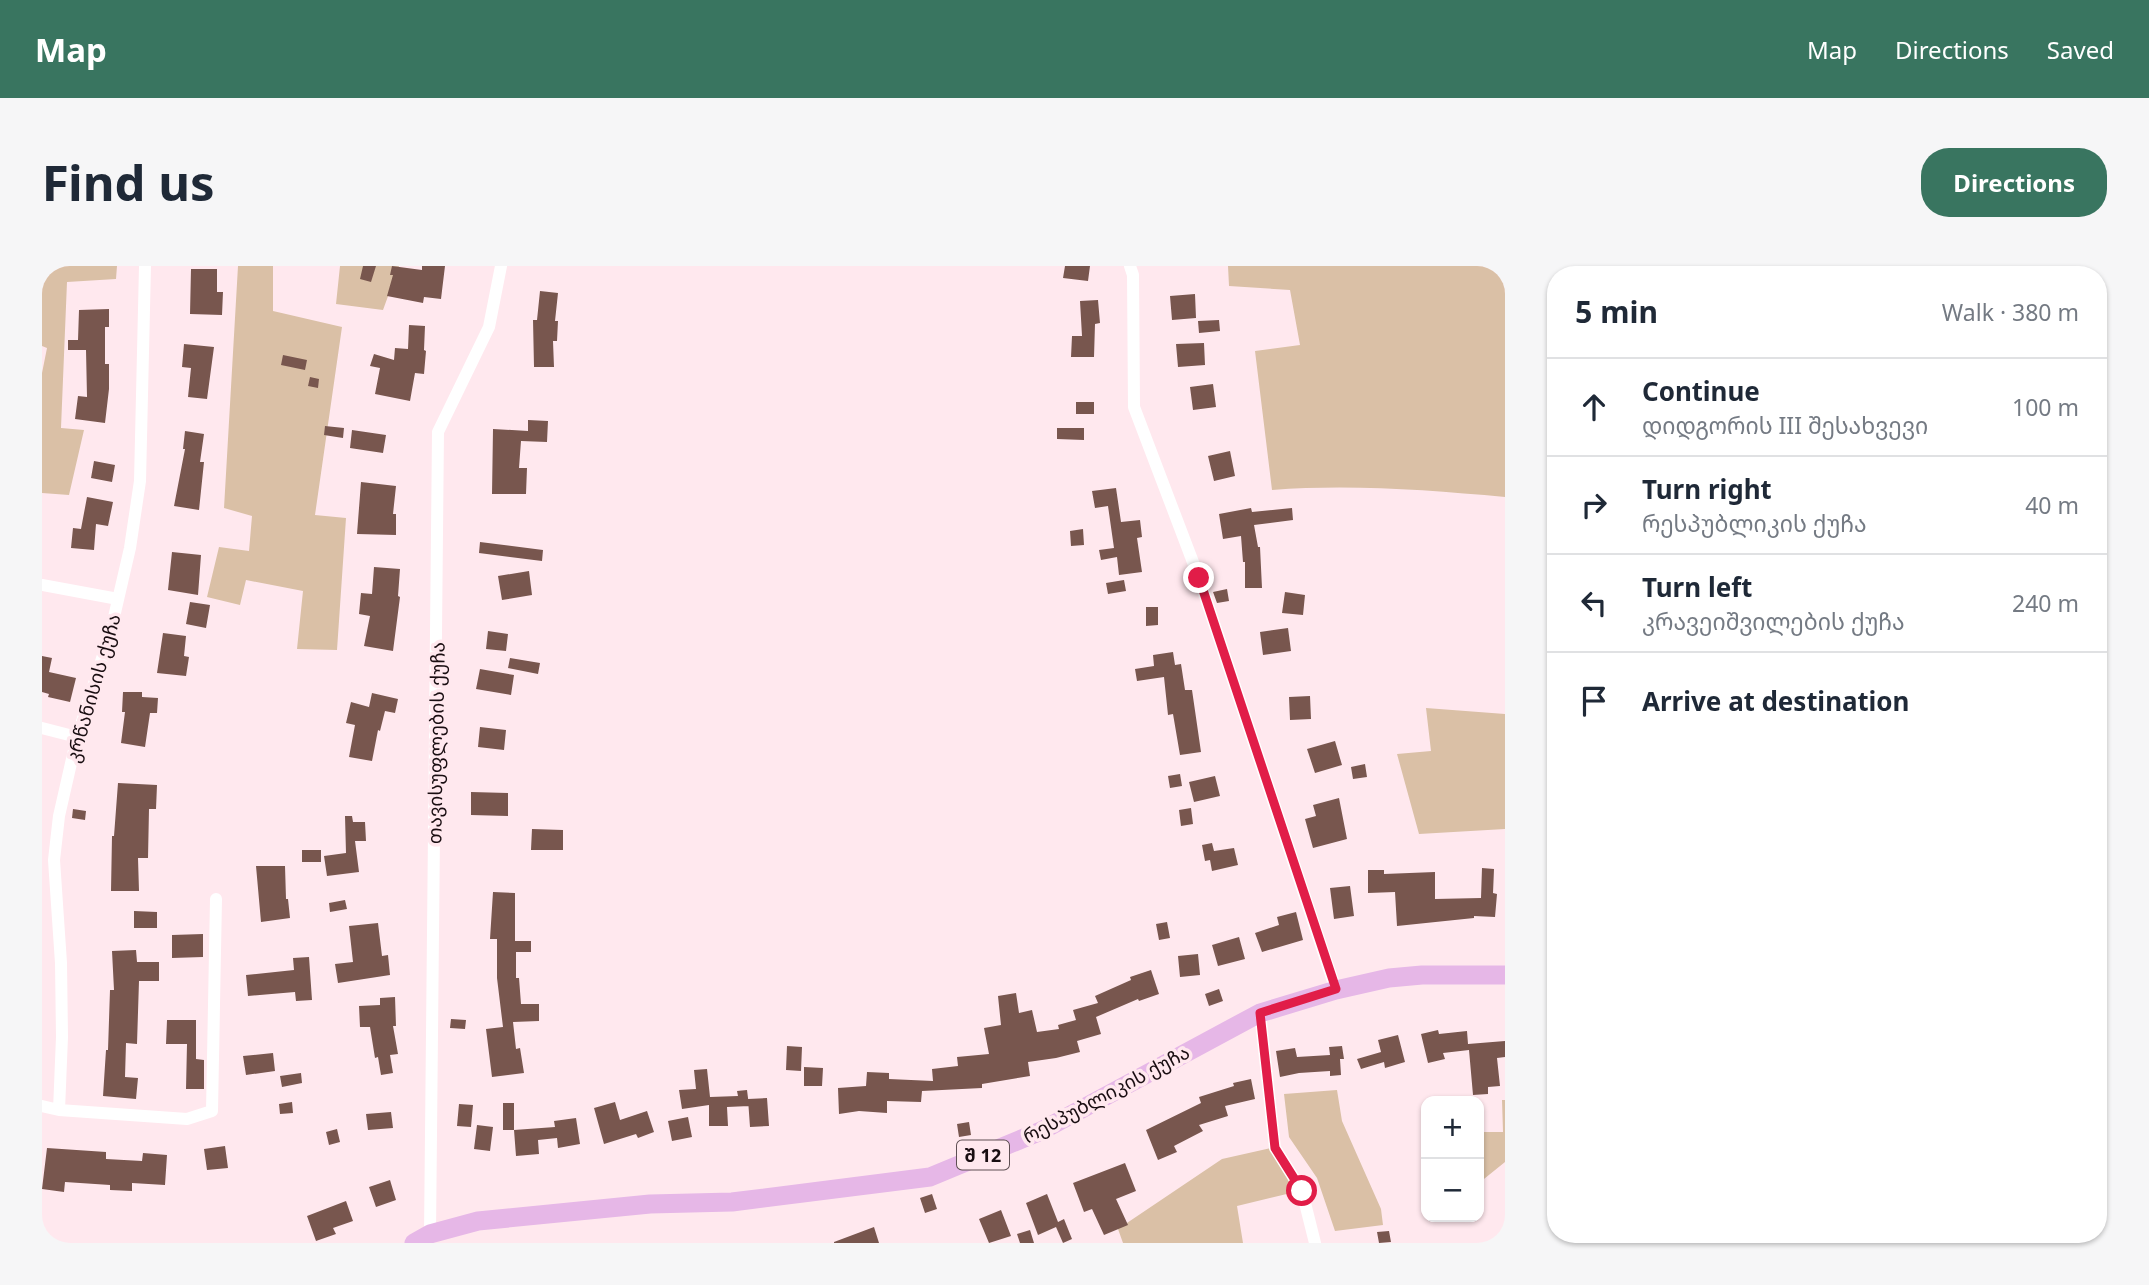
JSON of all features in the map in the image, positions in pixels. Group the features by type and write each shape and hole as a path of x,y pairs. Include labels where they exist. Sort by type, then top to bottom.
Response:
{"main road":[{"name":"რესპუბლიკის ქუჩა","path":"422,1238 478,1221 650,1204 732,1202 930,1177 1041,1131 1260,1013 1336,989 1389,978 1505,975"}],"street":[{"name":"კრწანისის ქუჩა","path":"59,1110 61,962 54,860 59,816 77,737 111,630 130,548 140,481 145,266"},
{"name":"თავისუფლების ქუჩა","path":"422,1238 438,432 489,327 501,266"},
{"path":"1130,266 1133,275 1134,407 1199,578 1336,989"},
{"path":"42,585 118,599"},
{"path":"42,728 77,737"},
{"path":"42,1106 59,1110 187,1119 212,1111 216,899"},
{"path":"1260,1013 1275,1148 1302,1191 1315,1243"}],"shaded area":[{"path":"42,266 117,266 116,279 67,282 61,428 84,430 69,495 42,493 42,373 47,348 42,346"},
{"path":"238,266 273,266 273,311 342,327 315,515 346,518 337,650 297,649 303,591 246,580 240,605 207,597 219,547 249,551 252,516 224,508"},
{"path":"340,266 399,266 383,310 336,304"},
{"path":"1228,266 1505,266 1505,497 1360,488 1272,490 1255,351 1300,345 1290,290 1229,286"},
{"path":"1426,708 1505,714 1505,829 1419,834 1397,754 1431,751"},
{"path":"1337,1090 1342,1121 1381,1209 1383,1225 1335,1231 1317,1178 1289,1137 1284,1094"},
{"path":"1502,1100 1505,1100 1505,1162 1484,1179 1484,1132 1503,1132"},
{"path":"1271,1148 1295,1192 1237,1206 1243,1243 1123,1243 1118,1229 1222,1159"}],"building":[{"path":"363,266 376,266 371,282 360,279"},
{"path":"392,266 422,270 422,266 445,266 441,299 424,297 423,303 387,296 393,275 390,275"},
{"path":"1065,266 1090,266 1088,281 1063,278"},
{"path":"191,269 217,269 217,292 223,292 222,315 190,314"},
{"path":"540,291 558,293 555,321 558,321 557,341 553,341 554,367 534,367 533,320 537,320"},
{"path":"1195,294 1196,318 1172,320 1170,296"},
{"path":"1098,300 1100,323 1095,324 1094,357 1071,357 1072,336 1082,336 1080,301"},
{"path":"109,309 109,327 105,327 105,364 109,364 109,389 105,423 75,419 78,396 87,397 86,350 68,350 68,340 78,340 79,310"},
{"path":"1219,320 1220,331 1199,333 1198,321"},
{"path":"409,325 425,326 424,374 415,373 410,401 375,394 380,368 370,366 374,354 394,360 395,348 408,349"},
{"path":"1204,343 1205,365 1178,367 1176,344"},
{"path":"184,344 214,347 207,399 188,397 191,368 182,367"},
{"path":"283,355 307,360 305,370 281,365"},
{"path":"310,377 319,379 318,388 308,386"},
{"path":"1213,384 1216,407 1193,410 1190,387"},
{"path":"1076,402 1094,402 1094,414 1076,414"},
{"path":"528,420 548,421 547,442 521,441 519,468 527,468 526,494 492,494 493,429 528,431"},
{"path":"325,426 344,428 343,438 324,435"},
{"path":"1057,428 1084,428 1084,440 1057,439"},
{"path":"352,430 386,435 383,453 350,448"},
{"path":"185,431 204,434 200,462 204,462 199,510 174,506 185,449"},
{"path":"1230,451 1235,476 1214,481 1208,456"},
{"path":"94,461 115,465 112,482 91,478"},
{"path":"361,482 396,486 393,514 396,514 396,535 357,534"},
{"path":"1116,488 1121,522 1140,520 1142,537 1137,538 1142,572 1119,575 1117,557 1101,560 1099,550 1114,548 1108,506 1095,508 1092,491"},
{"path":"87,497 113,502 108,526 96,524 94,550 71,548 73,528 81,529"},
{"path":"1251,508 1252,512 1292,508 1293,520 1254,525 1260,547 1262,588 1245,588 1241,536 1223,539 1219,514"},
{"path":"1083,529 1084,545 1071,546 1070,531"},
{"path":"480,542 543,550 542,561 479,553"},
{"path":"172,552 201,555 198,595 168,590"},
{"path":"374,567 400,569 400,597 393,651 364,646 370,616 359,614 361,593 372,594"},
{"path":"529,571 532,595 502,600 498,576"},
{"path":"1124,580 1126,591 1108,594 1106,583"},
{"path":"1227,589 1229,601 1217,603 1213,592"},
{"path":"1285,592 1305,595 1303,615 1282,613"},
{"path":"190,602 210,605 206,628 186,624"},
{"path":"1146,607 1158,607 1158,625 1146,626"},
{"path":"1288,628 1291,651 1263,655 1260,632"},
{"path":"488,631 508,634 506,651 486,649"},
{"path":"163,633 186,636 184,656 189,657 186,676 157,673"},
{"path":"1173,652 1175,665 1181,664 1185,690 1192,690 1201,752 1180,755 1173,714 1168,715 1164,677 1137,681 1135,669 1154,666 1153,655"},
{"path":"42,656 52,658 49,672 76,678 70,702 48,697 49,694 42,692"},
{"path":"510,658 540,663 538,674 508,668"},
{"path":"480,669 514,675 511,695 476,689"},
{"path":"123,692 142,692 142,697 158,698 157,713 150,713 145,747 121,743 125,712 122,712"},
{"path":"372,693 398,699 395,713 385,711 372,761 349,757 355,725 346,723 351,702 369,707"},
{"path":"1310,696 1311,719 1290,720 1289,697"},
{"path":"480,727 506,730 504,750 478,747"},
{"path":"1335,741 1342,765 1315,773 1307,749"},
{"path":"1365,764 1367,777 1353,779 1351,767"},
{"path":"1180,774 1182,786 1170,788 1168,776"},
{"path":"1215,776 1220,796 1194,802 1189,782"},
{"path":"118,783 157,785 156,809 149,809 148,858 138,858 139,891 111,891 112,836"},
{"path":"471,792 508,793 508,816 471,815"},
{"path":"1339,798 1347,839 1313,848 1305,819 1316,816 1313,805"},
{"path":"1191,808 1193,824 1181,826 1179,810"},
{"path":"73,809 86,811 85,820 72,818"},
{"path":"345,816 352,816 353,822 365,822 366,841 355,841 359,872 327,876 324,856 346,853"},
{"path":"532,829 563,830 563,850 531,850"},
{"path":"1212,843 1214,851 1234,848 1238,865 1212,871 1210,860 1205,861 1202,845"},
{"path":"302,850 321,850 321,862 302,862"},
{"path":"256,866 285,866 286,899 290,918 261,922"},
{"path":"1482,868 1494,869 1493,893 1497,894 1495,917 1474,916 1397,926 1395,892 1368,893 1368,870 1384,870 1384,874 1435,872 1435,899 1481,898"},
{"path":"1350,886 1354,916 1334,919 1330,888"},
{"path":"493,892 515,893 515,941 531,941 531,952 516,952 516,978 519,978 521,1004 539,1004 539,1021 513,1022 516,1049 520,1048 524,1073 492,1077 486,1029 503,1027 497,978 497,939 490,939"},
{"path":"345,900 347,909 330,912 329,903"},
{"path":"134,911 157,912 157,928 134,928"},
{"path":"1296,912 1303,940 1262,952 1255,933 1279,925 1277,917"},
{"path":"1167,922 1170,938 1159,940 1156,924"},
{"path":"378,923 382,956 388,955 390,975 338,983 335,964 353,962 349,926"},
{"path":"203,934 203,957 172,958 172,935"},
{"path":"1239,937 1245,959 1218,966 1212,945"},
{"path":"136,950 137,962 159,962 159,981 139,981 137,1044 126,1043 125,1077 138,1078 136,1099 103,1096 110,990 114,990 112,951"},
{"path":"1198,954 1200,975 1180,977 1178,956"},
{"path":"309,957 312,1000 296,1001 295,992 248,996 246,975 294,970 293,958"},
{"path":"1151,970 1159,994 1139,1001 1138,999 1096,1017 1101,1034 1077,1041 1080,1052 1028,1062 1030,1076 982,1084 982,1088 922,1091 921,1102 887,1101 887,1113 859,1111 839,1114 838,1088 866,1086 867,1072 889,1073 889,1079 933,1081 932,1069 958,1066 957,1057 989,1054 984,1028 1001,1025 998,996 1016,993 1019,1013 1032,1010 1037,1032 1059,1029 1058,1025 1076,1020 1073,1010 1098,1003 1095,996 1131,980 1130,977"},
{"path":"1219,989 1223,1001 1209,1006 1205,994"},
{"path":"395,997 396,1026 393,1026 398,1054 390,1055 393,1073 381,1075 370,1027 360,1027 359,1006 380,1005 380,998"},
{"path":"451,1019 466,1020 465,1029 450,1028"},
{"path":"167,1020 196,1020 196,1059 204,1060 204,1089 186,1089 187,1044 166,1044"},
{"path":"1438,1030 1439,1034 1467,1031 1468,1044 1505,1041 1505,1057 1497,1058 1500,1086 1488,1087 1488,1094 1473,1095 1469,1050 1443,1053 1445,1059 1428,1063 1421,1034"},
{"path":"1398,1035 1405,1062 1385,1068 1384,1062 1361,1069 1357,1059 1381,1052 1378,1040"},
{"path":"787,1046 802,1047 801,1071 786,1070"},
{"path":"1342,1046 1344,1059 1340,1059 1341,1075 1330,1076 1330,1071 1280,1077 1276,1051 1295,1048 1297,1057 1330,1055 1329,1047"},
{"path":"273,1053 275,1071 246,1075 243,1056"},
{"path":"804,1067 823,1068 822,1086 804,1086"},
{"path":"707,1069 710,1097 738,1096 737,1091 747,1090 749,1106 727,1107 728,1126 709,1126 709,1105 682,1109 679,1090 696,1089 694,1070"},
{"path":"301,1073 302,1083 282,1087 280,1076"},
{"path":"1251,1079 1255,1099 1225,1106 1228,1116 1199,1125 1203,1131 1174,1146 1177,1152 1158,1160 1146,1130 1201,1103 1199,1097 1234,1086 1233,1083"},
{"path":"767,1098 769,1126 750,1127 748,1099"},
{"path":"292,1102 293,1113 280,1114 279,1104"},
{"path":"615,1102 620,1120 647,1111 654,1132 638,1138 636,1134 604,1144 594,1108"},
{"path":"503,1103 514,1103 514,1130 503,1130"},
{"path":"459,1104 473,1105 471,1127 457,1126"},
{"path":"391,1112 393,1128 368,1130 366,1114"},
{"path":"688,1117 692,1137 672,1141 668,1121"},
{"path":"576,1118 580,1144 558,1148 557,1138 538,1140 539,1154 516,1156 514,1130 555,1127 554,1121"},
{"path":"969,1122 971,1135 959,1137 957,1124"},
{"path":"477,1125 493,1127 490,1151 474,1149"},
{"path":"337,1129 340,1142 329,1145 326,1132"},
{"path":"225,1146 228,1168 207,1170 204,1149"},
{"path":"47,1148 106,1152 106,1159 142,1161 143,1153 167,1155 165,1185 132,1183 132,1191 110,1190 110,1185 65,1182 64,1192 42,1189"},
{"path":"1125,1163 1136,1191 1116,1199 1128,1225 1104,1235 1092,1209 1084,1212 1073,1183"},
{"path":"390,1180 396,1200 376,1207 369,1187"},
{"path":"932,1194 937,1209 925,1213 920,1198"},
{"path":"1047,1194 1058,1222 1064,1219 1072,1239 1063,1243 1056,1227 1038,1235 1026,1203"},
{"path":"346,1201 353,1221 333,1228 336,1234 316,1241 307,1216"},
{"path":"1001,1210 1011,1236 989,1243 979,1219"},
{"path":"874,1227 879,1243 834,1243 834,1242"},
{"path":"1030,1230 1034,1243 1020,1243 1017,1234"},
{"path":"1389,1231 1391,1242 1379,1243 1377,1232"}],"route":[{"path":"1199,578 1336,989 1260,1013 1275,1148 1302,1191"}]}
